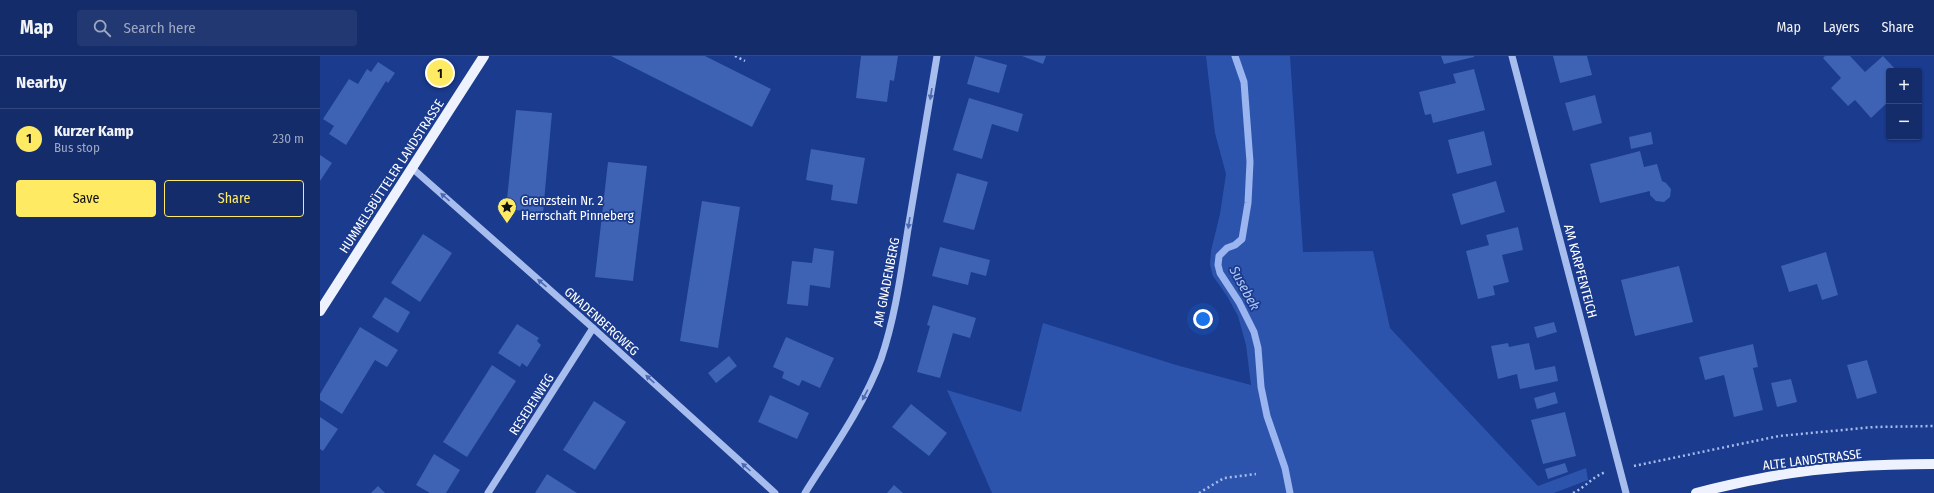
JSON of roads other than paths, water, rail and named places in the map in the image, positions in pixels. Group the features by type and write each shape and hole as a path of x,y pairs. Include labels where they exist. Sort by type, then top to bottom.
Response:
{"main road":[{"name":"HUMMELSBÜTTELER LANDSTRASSE","path":"320,311 484,56"},
{"name":"ALTE LANDSTRASSE","path":"1696,493 1759,478 1833,468 1881,464 1934,464"}],"street":[{"name":"AM GNADENBERG","path":"804,493 867,392 881,359 892,320 900,279 937,56"},
{"name":"AM KARPFENTEICH","path":"1512,56 1626,493"},
{"name":"GNADENBERGWEG","path":"412,168 593,328 775,493"},
{"name":"RESEDENWEG","path":"488,493 593,328"}],"waterway":[{"name":"Susebek","path":"1235,56 1244,82 1250,162 1248,203 1242,239 1235,245 1227,248 1219,256 1218,265 1220,273 1239,302 1254,332 1258,348 1261,387 1267,416 1285,468 1290,493"}],"place":[{"name":"Kurzer Kamp","path":"440,73"},
{"name":"Grenzstein Nr. 2 Herrschaft Pinneberg","path":"507,224"}]}
